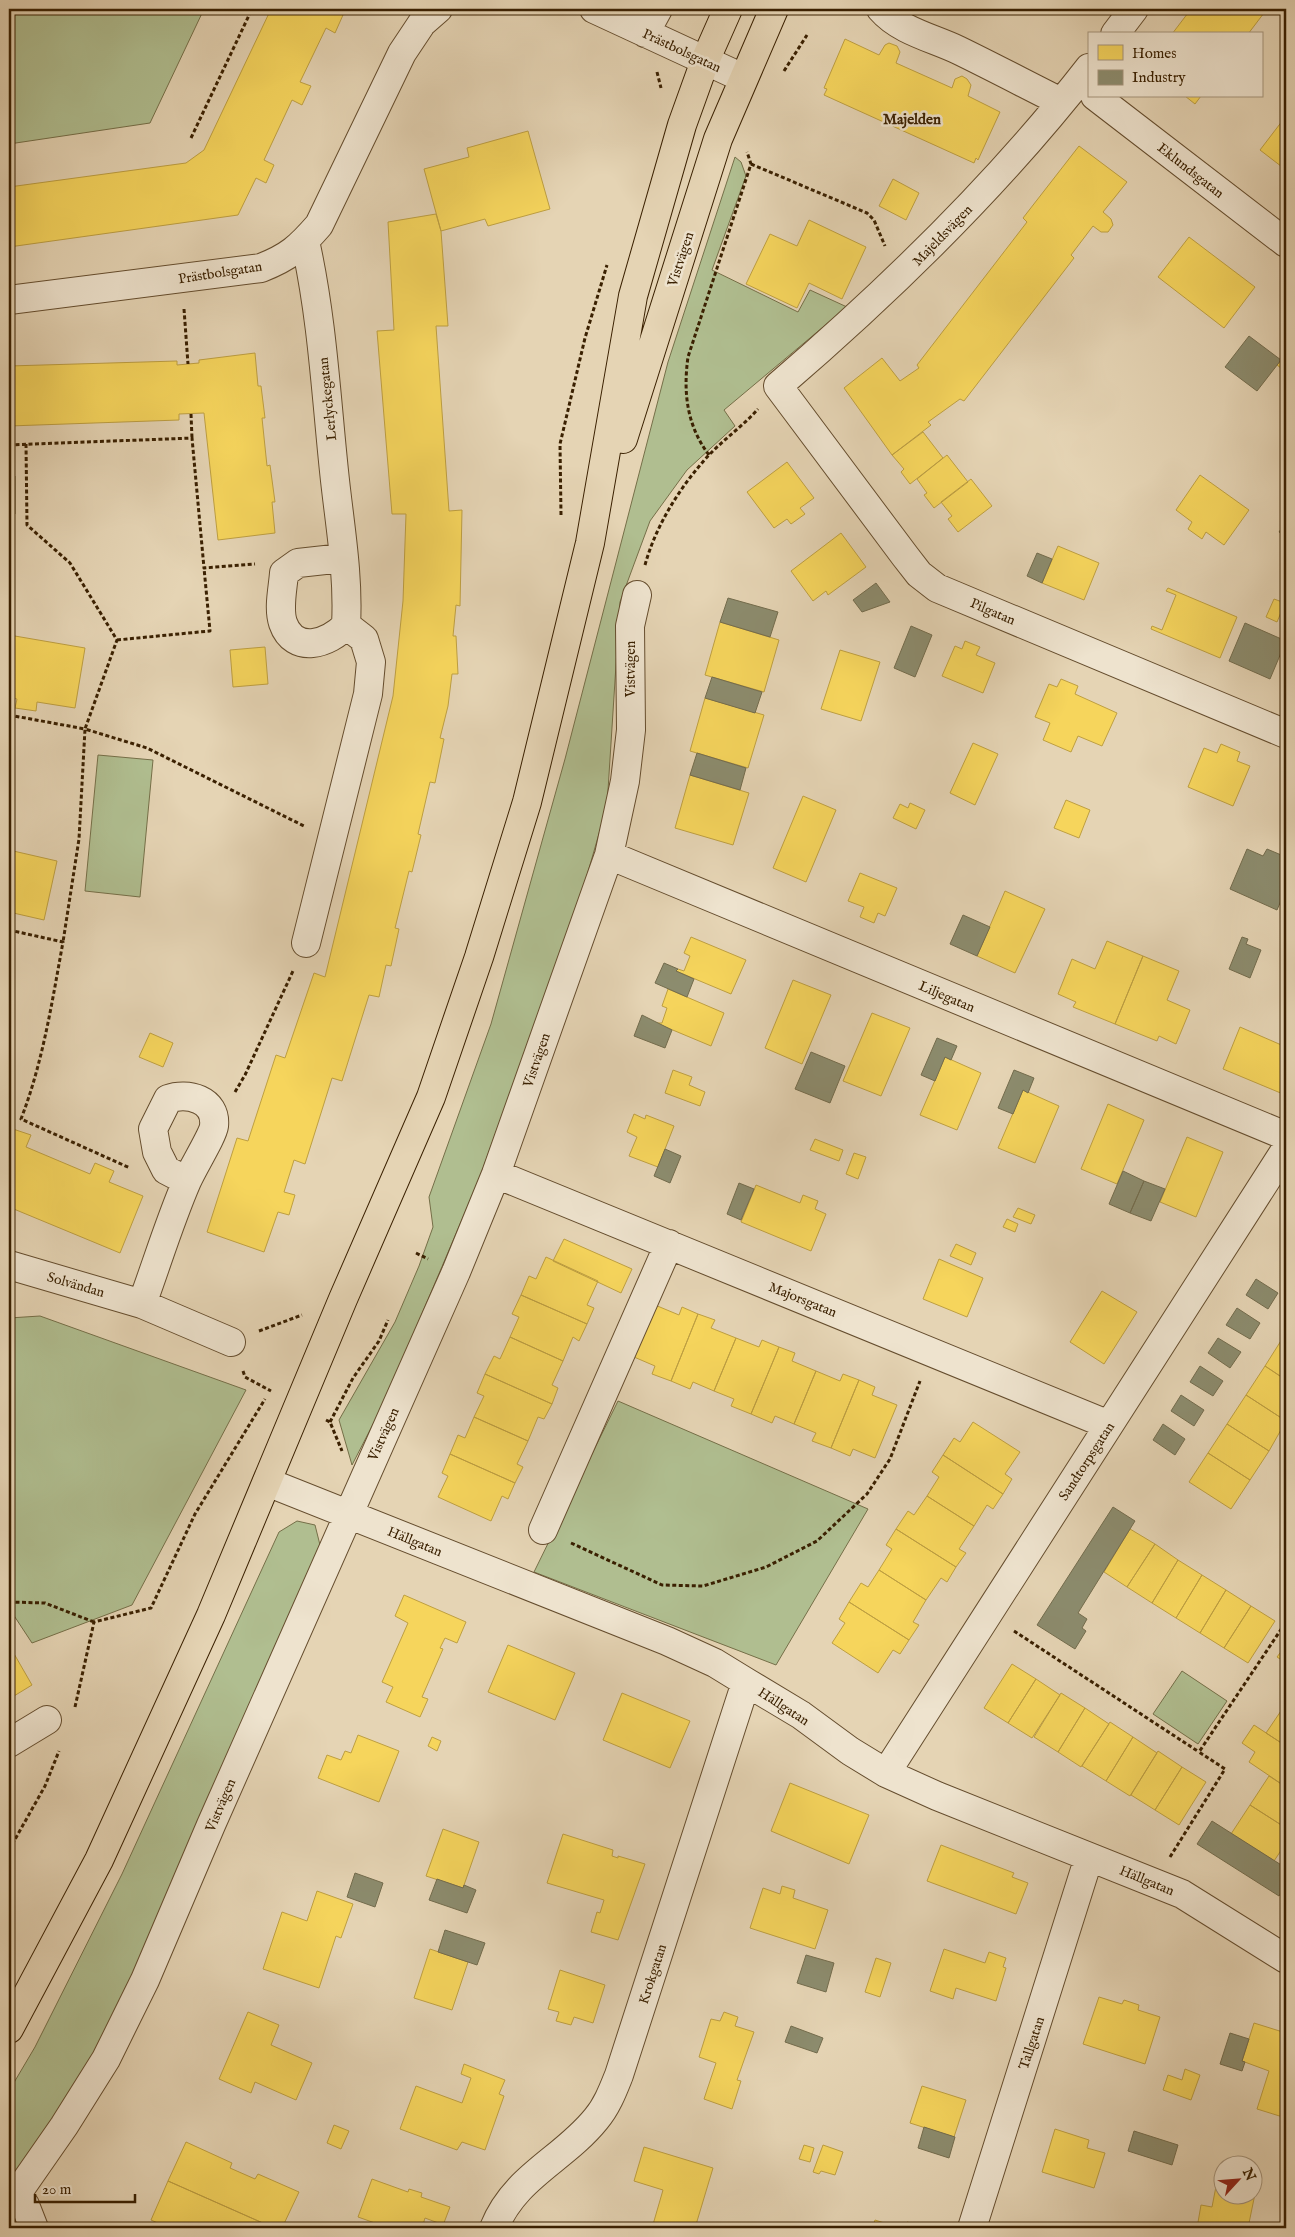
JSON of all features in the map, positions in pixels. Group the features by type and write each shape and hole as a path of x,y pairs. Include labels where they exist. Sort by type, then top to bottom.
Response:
{"main road":[{"name":"Vistvägen","path":"9,2029 99,1860 211,1615 343,1299 430,1098 480,957 527,802 590,543 633,296 675,148 705,61 728,9"},
{"name":"Vistvägen","path":"590,543 713,156 743,78 774,9"}],"street":[{"name":"Prästbolsgatan","path":"9,300 261,268 286,258 306,241 319,225 413,33 438,9"},
{"name":"Prästbolsgatan","path":"594,9 743,78"},
{"path":"646,34 658,9"},
{"name":"Eklundsgatan","path":"881,9 888,16 915,32 956,50 1082,88"},
{"path":"1117,32 1134,9"},
{"name":"Majeldsvägen","path":"778,386 848,326 898,279 1082,88"},
{"name":"Eklundsgatan","path":"1095,98 1286,243"},
{"name":"Lerlyckegatan","path":"306,241 316,292 343,558 347,604 346,625"},
{"name":"Pilgatan","path":"778,386 909,562 919,574 937,588 1286,734"},
{"path":"306,943 368,694 371,662 364,639 346,625 337,634 323,642 306,643 292,638 283,623 281,599 284,572 298,563 343,558"},
{"name":"Vistvägen","path":"34,2228 25,2204 16,2195 64,2126 106,2059 146,1980 348,1514 456,1272 496,1174 609,855 625,781 631,730 630,626 637,595"},
{"name":"Liljegatan","path":"609,855 1286,1136"},
{"path":"142,1304 187,1181 214,1126 212,1111 200,1099 180,1095 168,1099 154,1129 157,1152 166,1170 187,1181"},
{"name":"Sandtorpsgatan","path":"886,1773 1286,1149"},
{"name":"Majorsgatan","path":"496,1174 1109,1425"},
{"path":"543,1530 670,1244"},
{"name":"Solvändan","path":"9,1264 142,1304 231,1342"},
{"name":"Hällgatan","path":"267,1482 667,1641 715,1663 801,1716 850,1751 886,1773 937,1796 1182,1894 1286,1958"},
{"name":"Krokgatan","path":"494,2228 506,2203 543,2165 595,2121 608,2100 619,2075 746,1682"},
{"path":"9,1743 47,1720"},
{"name":"Tallgatan","path":"972,2228 1089,1857"}],"path":[{"path":"191,138 252,9"},
{"path":"709,455 694,433 690,419 686,398 687,367 751,164 745,148"},
{"path":"751,164 867,213 874,220 881,234 898,279"},
{"path":"560,522 560,444 585,338 608,262"},
{"path":"182,278 188,364"},
{"path":"637,595 649,551 667,512 692,475 709,455 747,422 778,386"},
{"path":"117,640 210,631 191,414"},
{"path":"9,445 192,438"},
{"path":"26,444 27,525 70,563 117,640"},
{"path":"204,568 268,563 284,572"},
{"path":"117,640 85,729 79,839 63,942 39,1061 32,1090 21,1119 138,1172"},
{"path":"9,715 85,729 147,748 331,839"},
{"path":"9,930 63,942"},
{"path":"214,1126 245,1075 306,943"},
{"path":"231,1342 304,1314 300,1323"},
{"path":"330,1422 353,1378 379,1340 388,1320"},
{"path":"543,1530 662,1585 703,1586 766,1567 817,1541 867,1494 890,1459 932,1352"},
{"path":"9,1602 45,1603 94,1622 151,1608 195,1514 274,1382"},
{"path":"988,1614 1225,1769 1154,1882"},
{"path":"73,1712 94,1622"},
{"path":"1199,1752 1286,1622"},
{"path":"9,1850 46,1786 60,1746"}],"green space":[{"path":"9,9 204,9 150,123 9,144"},
{"path":"735,157 741,162 746,176 712,270 798,312 810,290 847,307 724,410 735,426 687,470 650,521 620,602 607,806 579,903 478,1182 384,1403 352,1465 339,1420 395,1322 433,1227 429,1197 491,1024 565,759 668,362"},
{"path":"9,476 15,476 15,514 9,514"},
{"path":"98,755 153,760 140,897 85,891"},
{"path":"40,1316 246,1390 132,1605 32,1643 9,1608 9,1318"},
{"path":"618,1401 868,1509 776,1665 534,1572"},
{"path":"297,1521 315,1525 321,1549 104,2042 9,2195 9,2091 35,2047 122,1874 279,1532"},
{"path":"1182,1671 1227,1701 1198,1744 1153,1714"}],"building: Homes":[{"path":"271,9 335,9 334,11 343,15 335,33 326,28 300,82 311,86 302,105 292,100 264,160 274,165 266,183 256,178 238,215 9,247 9,187 186,163 204,150"},
{"path":"1191,9 1267,9 1250,32 1174,32"},
{"path":"845,39 879,55 885,45 889,43 897,46 900,52 896,63 952,88 955,79 962,76 967,79 971,85 968,96 1000,112 978,160 976,158 974,163 824,95 827,89 824,88"},
{"path":"1188,98 1200,98 1195,104"},
{"path":"1286,116 1286,170 1260,150"},
{"path":"528,131 550,209 488,226 485,219 441,231 424,169 469,157 467,148"},
{"path":"1079,146 1127,182 1103,212 1111,219 1113,225 1108,232 1101,232 1093,226 1071,255 1074,258 964,401 960,399 928,422 931,425 892,455 844,388 882,358 900,381 919,368 917,365 1027,222 1023,218"},
{"path":"893,179 919,193 906,220 879,206"},
{"path":"436,214 441,231 448,326 436,326 449,511 462,510 460,606 456,605 453,636 456,636 458,674 452,674 448,706 440,738 444,739 435,783 430,782 418,834 421,835 412,872 409,871 395,928 399,929 391,966 386,965 379,997 369,995 342,1081 332,1078 305,1164 294,1160 284,1192 295,1195 289,1215 278,1212 264,1252 207,1232 237,1138 248,1141 276,1055 285,1058 314,973 325,977 393,696 403,601 406,514 392,514 377,331 394,330 388,222"},
{"path":"809,220 866,247 842,299 809,283 797,308 746,284 770,234 797,246"},
{"path":"1189,237 1255,287 1224,328 1158,277"},
{"path":"255,353 258,386 261,386 265,418 262,418 267,466 270,465 275,502 272,502 275,533 218,540 204,413 179,414 179,420 9,426 9,366 177,361 177,365 199,363 199,360"},
{"path":"1286,353 1286,372 1277,365"},
{"path":"923,432 943,458 910,484 901,472 904,469 892,455"},
{"path":"947,455 968,482 934,508 924,495 927,493 917,479"},
{"path":"787,462 814,498 800,508 805,514 791,524 787,519 774,528 747,492"},
{"path":"1200,475 1249,510 1224,545 1206,532 1202,539 1188,529 1192,522 1176,510"},
{"path":"971,479 992,506 958,532 948,519 952,516 941,502"},
{"path":"841,533 866,567 828,595 826,591 813,601 791,571"},
{"path":"1058,546 1099,563 1084,600 1042,583"},
{"path":"1168,588 1237,617 1220,658 1151,629 1152,626 1162,630 1176,595 1166,591"},
{"path":"1274,599 1285,603 1277,622 1266,617"},
{"path":"720,622 779,640 764,692 705,675"},
{"path":"9,635 85,648 75,708 37,702 36,711 15,708 17,699 9,697"},
{"path":"965,641 980,647 976,655 995,663 983,693 942,676 955,646 962,649"},
{"path":"265,647 268,684 233,687 230,650"},
{"path":"840,650 880,662 861,721 821,709"},
{"path":"1061,679 1078,686 1075,694 1117,713 1102,746 1078,736 1071,752 1043,740 1050,723 1035,717 1049,684 1057,687"},
{"path":"705,698 764,715 748,768 690,751"},
{"path":"973,743 998,754 975,805 950,793"},
{"path":"1221,744 1240,752 1237,761 1250,766 1233,806 1188,787 1204,748 1217,753"},
{"path":"690,775 749,793 733,845 675,828"},
{"path":"803,796 836,810 806,882 773,868"},
{"path":"1066,800 1090,810 1079,838 1054,828"},
{"path":"910,803 925,810 916,829 893,818 900,804 908,808"},
{"path":"9,850 57,861 44,920 9,912"},
{"path":"860,873 897,888 885,916 878,913 874,923 860,917 864,907 848,901"},
{"path":"1005,891 1045,909 1015,973 977,956"},
{"path":"691,937 746,960 731,994 676,971 678,969 684,971 690,956 684,953"},
{"path":"1107,941 1143,956 1115,1024 1073,1007 1076,1002 1058,994 1072,959 1095,969"},
{"path":"1143,956 1179,971 1167,1000 1190,1010 1176,1044 1159,1036 1157,1041 1115,1024"},
{"path":"793,980 831,995 802,1064 765,1048"},
{"path":"668,989 724,1013 711,1046 656,1023 662,1023 667,1008 662,1006"},
{"path":"872,1013 910,1028 881,1096 843,1081"},
{"path":"1240,1027 1286,1047 1286,1085 1283,1094 1223,1069"},
{"path":"150,1033 173,1043 163,1067 139,1057"},
{"path":"945,1057 981,1073 957,1130 920,1115"},
{"path":"9,1058 14,1059 9,1082"},
{"path":"673,1070 692,1077 689,1085 705,1092 700,1106 665,1093"},
{"path":"1023,1090 1059,1106 1035,1163 998,1148"},
{"path":"1108,1104 1144,1120 1117,1184 1081,1169"},
{"path":"634,1114 645,1119 646,1115 674,1126 658,1167 629,1156 637,1137 627,1132"},
{"path":"13,1129 31,1135 26,1147 90,1174 95,1163 114,1171 109,1182 143,1196 120,1253 9,1207 9,1139"},
{"path":"1187,1137 1223,1152 1196,1217 1160,1202"},
{"path":"815,1139 843,1150 839,1161 810,1150"},
{"path":"854,1153 866,1157 858,1179 846,1174"},
{"path":"756,1185 800,1203 803,1195 818,1201 815,1209 826,1214 811,1251 741,1222"},
{"path":"1018,1208 1035,1215 1031,1224 1013,1217"},
{"path":"1007,1219 1018,1224 1015,1232 1003,1227"},
{"path":"564,1239 632,1269 621,1293 553,1261"},
{"path":"956,1244 976,1253 971,1265 950,1256"},
{"path":"546,1257 598,1281 587,1305 594,1308 587,1324 521,1295 529,1276 536,1279"},
{"path":"939,1259 983,1278 967,1317 923,1299"},
{"path":"1102,1291 1137,1312 1104,1364 1070,1342"},
{"path":"521,1295 587,1324 579,1341 573,1337 563,1361 510,1337 519,1317 512,1314"},
{"path":"655,1305 679,1315 682,1307 698,1314 671,1381 652,1374 655,1366 634,1357"},
{"path":"698,1314 715,1320 711,1328 736,1338 714,1391 693,1382 690,1389 671,1381"},
{"path":"1284,1336 1286,1338 1286,1380 1265,1366"},
{"path":"510,1337 563,1361 552,1385 558,1388 552,1404 485,1374 494,1356 500,1359"},
{"path":"736,1338 759,1347 762,1340 779,1347 751,1414 731,1406 734,1399 714,1391"},
{"path":"779,1347 795,1353 792,1361 816,1371 794,1424 775,1416 772,1423 751,1414"},
{"path":"1265,1366 1286,1380 1286,1421 1246,1395"},
{"path":"816,1371 840,1381 843,1374 859,1380 831,1448 812,1441 816,1433 794,1424"},
{"path":"485,1374 552,1404 544,1419 538,1417 528,1441 474,1417 484,1396 477,1393"},
{"path":"859,1380 875,1387 872,1395 897,1405 875,1458 853,1449 850,1456 831,1448"},
{"path":"1246,1395 1286,1421 1269,1451 1227,1424"},
{"path":"474,1417 528,1441 517,1464 523,1467 515,1483 450,1454 458,1435 465,1438"},
{"path":"973,1422 1020,1452 1005,1474 1012,1479 1003,1494 943,1455 954,1438 960,1442"},
{"path":"1227,1424 1269,1451 1250,1480 1208,1453"},
{"path":"1208,1453 1250,1480 1231,1509 1189,1482"},
{"path":"450,1454 515,1483 508,1499 502,1496 491,1521 438,1497 448,1476 442,1473"},
{"path":"943,1455 1003,1494 993,1509 987,1505 974,1526 927,1496 939,1477 932,1472"},
{"path":"927,1496 974,1526 959,1549 966,1553 956,1567 896,1529 908,1511 914,1515"},
{"path":"896,1529 956,1567 947,1582 941,1578 926,1600 879,1570 892,1549 886,1545"},
{"path":"1130,1529 1155,1544 1127,1587 1104,1572"},
{"path":"1155,1544 1178,1560 1152,1603 1127,1587"},
{"path":"1178,1560 1202,1575 1176,1618 1152,1603"},
{"path":"879,1570 926,1600 913,1622 919,1625 909,1640 849,1602 861,1583 868,1587"},
{"path":"1202,1575 1226,1590 1200,1633 1176,1618"},
{"path":"1226,1590 1251,1606 1224,1648 1200,1633"},
{"path":"404,1595 466,1622 457,1643 445,1638 440,1648 443,1649 422,1697 428,1699 420,1717 386,1702 393,1687 382,1682 408,1623 395,1616"},
{"path":"849,1602 909,1640 900,1654 893,1650 878,1673 832,1643 845,1623 839,1619"},
{"path":"1251,1606 1275,1621 1248,1663 1224,1648"},
{"path":"9,1645 32,1685 9,1699"},
{"path":"508,1645 575,1673 555,1720 488,1692"},
{"path":"1283,1649 1286,1651 1286,1663 1277,1657"},
{"path":"1012,1664 1036,1679 1008,1723 984,1708"},
{"path":"1036,1679 1060,1695 1032,1738 1008,1723"},
{"path":"622,1693 690,1721 670,1768 603,1740"},
{"path":"1061,1693 1085,1708 1058,1752 1034,1737"},
{"path":"1286,1706 1286,1746 1266,1733"},
{"path":"1085,1708 1109,1724 1081,1767 1058,1752"},
{"path":"1110,1722 1133,1737 1106,1781 1082,1766"},
{"path":"1254,1725 1286,1746 1286,1787 1249,1762 1255,1752 1242,1743"},
{"path":"358,1735 399,1751 379,1802 318,1778 327,1755 341,1760 345,1751 351,1753"},
{"path":"432,1737 441,1741 437,1751 428,1746"},
{"path":"1133,1737 1157,1753 1130,1796 1106,1781"},
{"path":"1158,1751 1182,1767 1155,1810 1131,1795"},
{"path":"1182,1767 1206,1782 1179,1825 1155,1810"},
{"path":"1269,1776 1286,1787 1286,1828 1250,1805"},
{"path":"790,1783 869,1815 849,1864 771,1831"},
{"path":"1250,1805 1286,1828 1286,1843 1274,1861 1231,1834"},
{"path":"443,1829 479,1842 463,1888 426,1876"},
{"path":"563,1834 613,1850 612,1856 645,1864 618,1940 591,1932 597,1912 600,1913 604,1900 547,1883"},
{"path":"941,1845 1014,1873 1012,1877 1028,1883 1016,1914 927,1881"},
{"path":"782,1886 795,1890 793,1898 828,1910 815,1949 750,1928 763,1888 780,1894"},
{"path":"317,1891 353,1904 341,1938 336,1936 319,1988 263,1969 282,1912 307,1921"},
{"path":"430,1949 468,1962 452,2010 414,1998"},
{"path":"944,1949 985,1963 989,1952 1006,1958 1003,1967 1006,1968 996,2001 956,1988 953,1999 930,1991"},
{"path":"876,1958 891,1963 880,1997 865,1992"},
{"path":"560,1970 605,1985 593,2023 574,2017 571,2025 556,2021 559,2012 548,2009"},
{"path":"1099,1997 1122,2004 1124,2000 1139,2005 1138,2010 1160,2017 1145,2064 1083,2044"},
{"path":"248,2012 279,2025 271,2045 312,2063 296,2100 255,2082 251,2093 219,2079"},
{"path":"724,2012 738,2017 735,2026 754,2032 737,2080 741,2081 732,2109 704,2099 716,2063 699,2057 711,2019 720,2021"},
{"path":"1254,2023 1286,2033 1286,2118 1257,2109 1269,2071 1242,2061"},
{"path":"464,2064 505,2080 499,2094 504,2096 485,2150 462,2142 457,2150 400,2129 416,2086 462,2103 471,2078 461,2074"},
{"path":"1185,2069 1200,2075 1191,2100 1163,2090 1168,2075 1182,2080"},
{"path":"922,2086 966,2100 954,2137 910,2123"},
{"path":"334,2125 349,2131 341,2149 327,2143"},
{"path":"1055,2129 1089,2140 1087,2148 1105,2153 1094,2188 1042,2172"},
{"path":"186,2142 232,2163 230,2168 255,2179 258,2174 299,2192 282,2228 274,2228 168,2181"},
{"path":"804,2145 814,2148 810,2162 799,2159"},
{"path":"823,2145 843,2152 835,2175 821,2171 819,2174 813,2172"},
{"path":"644,2147 713,2168 695,2228 652,2228 663,2190 634,2181"},
{"path":"372,2179 408,2192 409,2189 422,2193 421,2197 450,2207 442,2228 440,2228 441,2224 425,2218 422,2228 389,2228 358,2217"},
{"path":"168,2181 274,2228 169,2228 151,2220"},
{"path":"1213,2204 1253,2204 1248,2228 1197,2228 1201,2205 1212,2207"},
{"path":"875,2220 900,2228 872,2228"},
{"path":"907,2222 921,2226 920,2228 905,2228"}],"building: Industry":[{"path":"1249,336 1281,360 1257,391 1225,367"},
{"path":"1286,522 1286,536 1279,532"},
{"path":"1037,553 1052,559 1042,583 1027,576"},
{"path":"876,583 890,602 862,612 853,600"},
{"path":"728,598 778,612 770,637 720,622"},
{"path":"1245,623 1286,641 1270,679 1229,661"},
{"path":"911,626 932,635 915,677 894,668"},
{"path":"712,677 762,692 755,713 705,698"},
{"path":"697,753 746,768 740,790 690,775"},
{"path":"1247,849 1263,856 1267,849 1286,857 1286,889 1277,910 1230,889"},
{"path":"963,915 990,927 977,956 950,944"},
{"path":"1242,937 1248,939 1246,944 1261,950 1250,978 1229,969"},
{"path":"664,963 694,979 687,997 655,983"},
{"path":"642,1015 672,1030 665,1048 634,1036"},
{"path":"937,1038 957,1046 951,1060 945,1057 935,1081 921,1075"},
{"path":"811,1052 845,1066 830,1103 795,1089"},
{"path":"1014,1070 1034,1078 1028,1093 1023,1090 1013,1114 998,1108"},
{"path":"665,1149 681,1156 670,1183 654,1176"},
{"path":"1123,1171 1144,1181 1130,1213 1109,1204"},
{"path":"1144,1181 1165,1189 1151,1221 1130,1213"},
{"path":"739,1183 754,1189 741,1220 727,1214"},
{"path":"1256,1279 1278,1293 1268,1309 1246,1295"},
{"path":"1237,1308 1260,1323 1250,1339 1226,1325"},
{"path":"1218,1338 1241,1352 1230,1368 1208,1353"},
{"path":"1200,1366 1223,1381 1213,1396 1190,1382"},
{"path":"1181,1395 1204,1410 1194,1426 1171,1411"},
{"path":"1163,1424 1185,1439 1175,1455 1153,1440"},
{"path":"1113,1507 1135,1521 1078,1613 1087,1619 1082,1628 1086,1631 1075,1649 1037,1625"},
{"path":"1212,1821 1286,1868 1286,1884 1279,1896 1197,1844"},
{"path":"355,1873 383,1883 375,1907 347,1897"},
{"path":"437,1879 463,1888 464,1885 476,1890 467,1913 429,1900"},
{"path":"445,1930 485,1943 477,1965 438,1952"},
{"path":"806,1955 834,1963 826,1992 797,1983"},
{"path":"791,2026 823,2038 817,2053 785,2042"},
{"path":"1230,2033 1249,2039 1242,2061 1245,2062 1242,2071 1220,2064"},
{"path":"924,2127 955,2137 949,2158 918,2148"},
{"path":"1134,2131 1178,2145 1172,2165 1128,2151"}],"district":[{"name":"Majelden","path":"912,119"}]}
